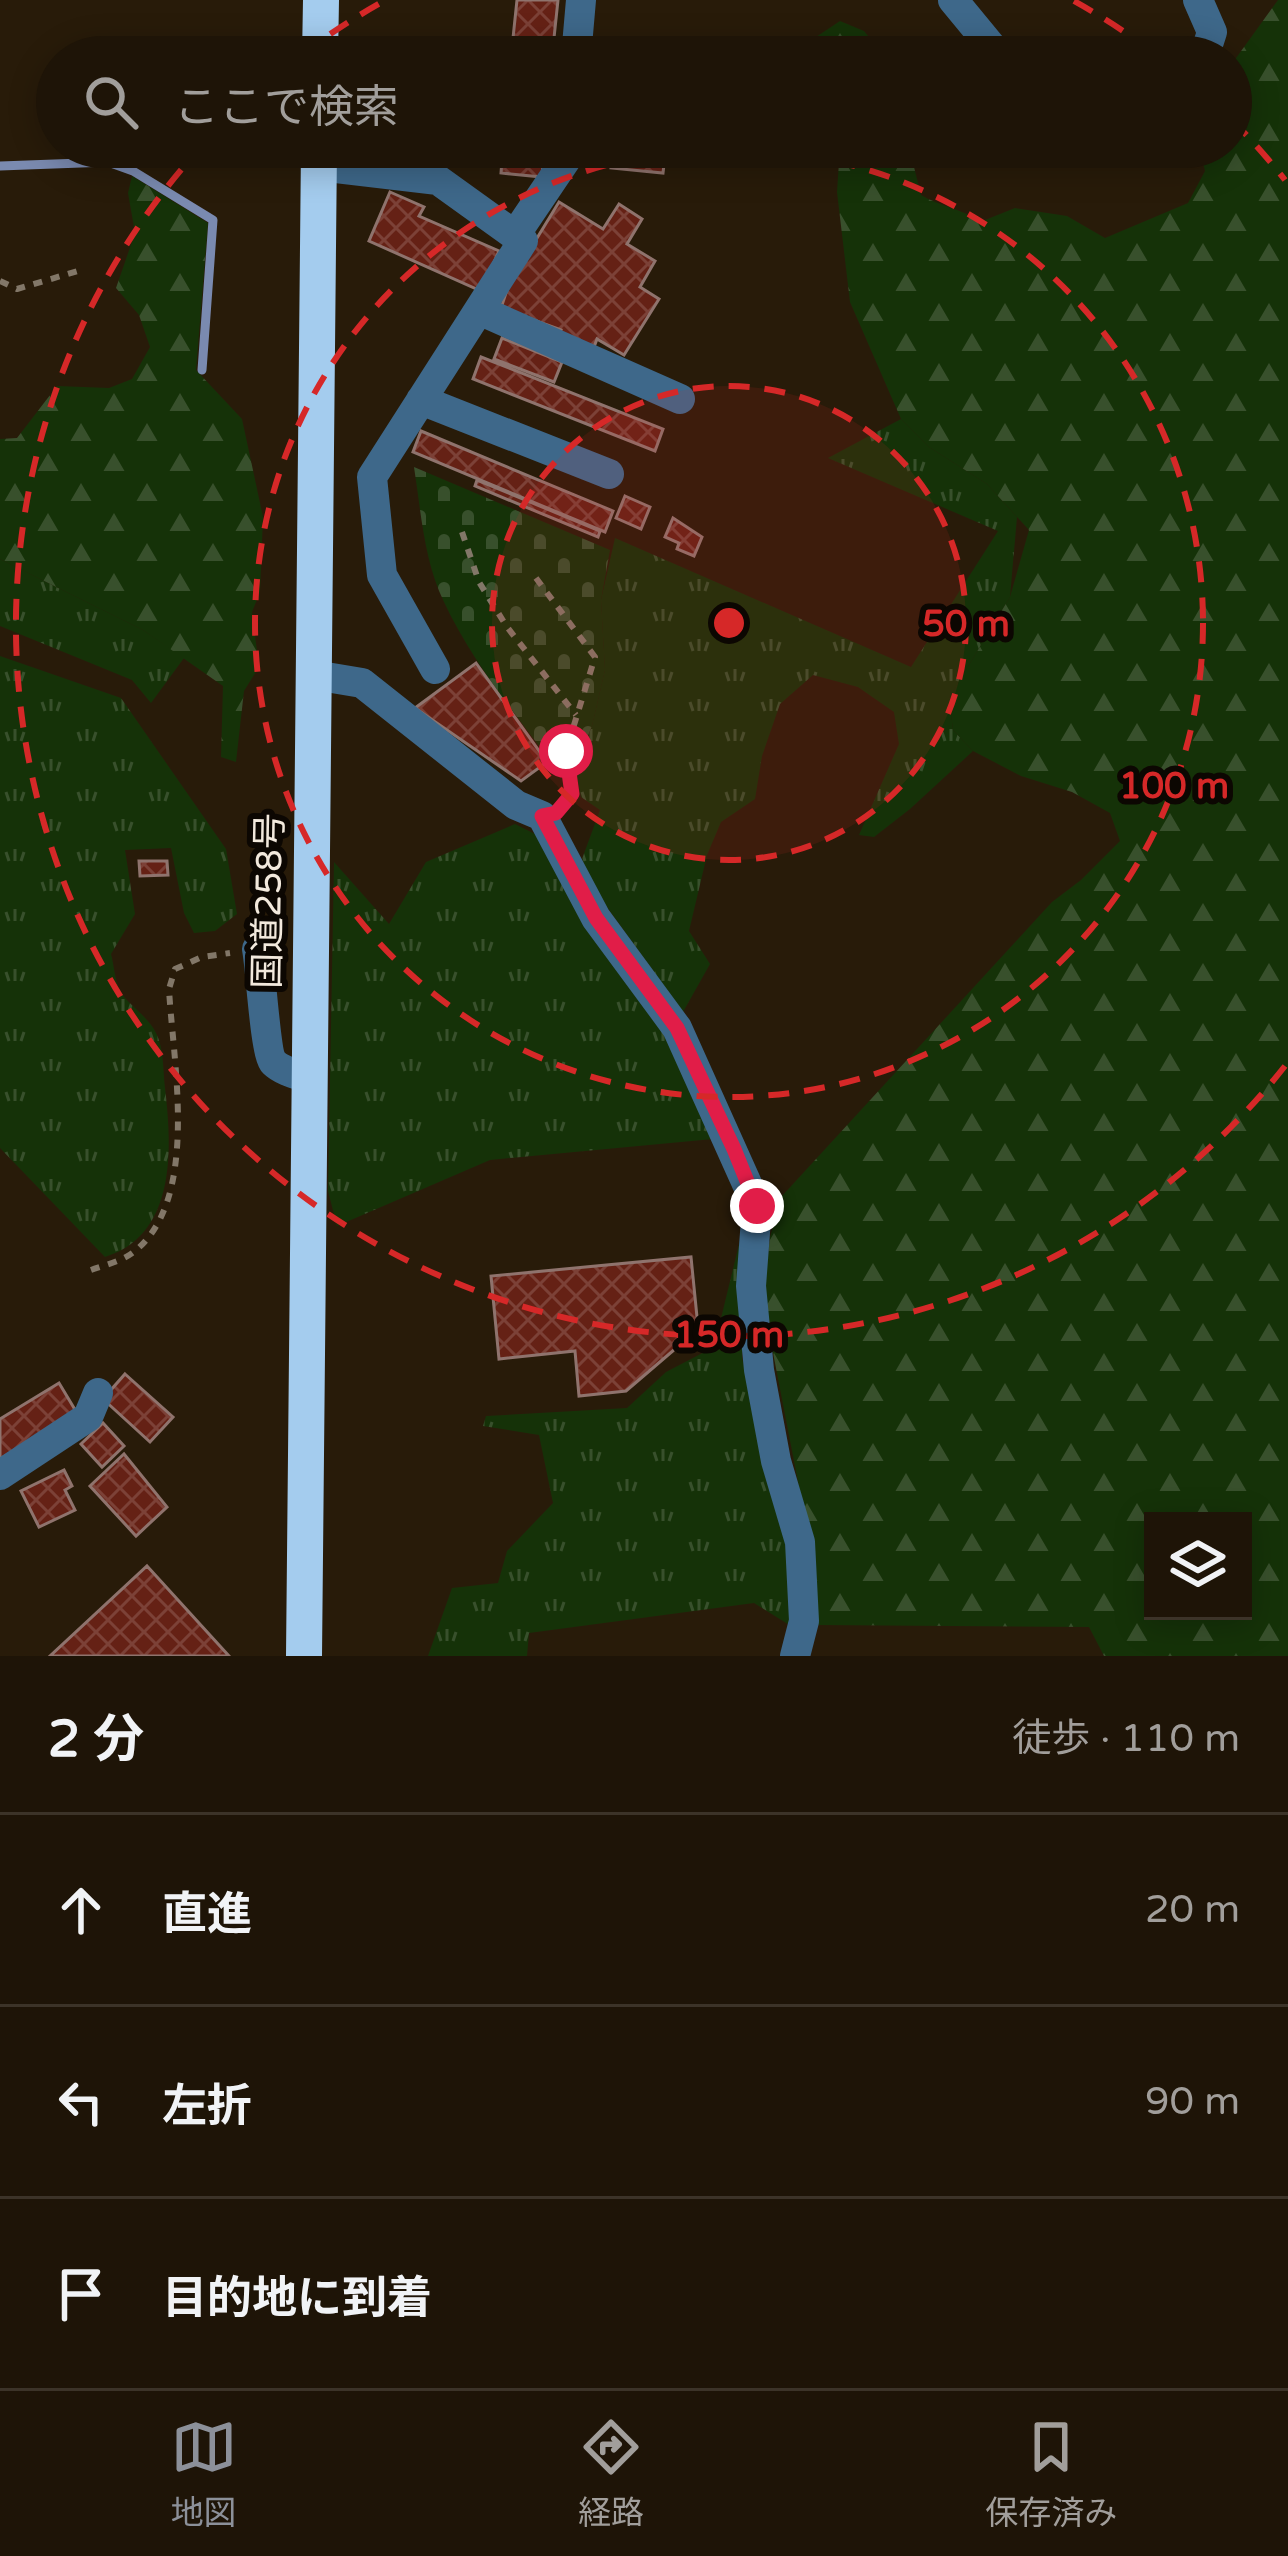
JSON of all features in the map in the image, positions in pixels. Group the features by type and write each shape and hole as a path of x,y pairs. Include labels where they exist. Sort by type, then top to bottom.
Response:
{"highway":[{"path":"320,36 321,0"},
{"name":"国道258号","path":"304,1656 319,168"}],"street":[{"path":"578,36 581,0"},
{"path":"953,0 983,36"},
{"path":"1198,0 1211,36"},
{"path":"376,168 438,180 523,241 372,477 382,575 435,669"},
{"path":"515,235 560,168"},
{"path":"479,310 680,399"},
{"path":"421,400 609,474"},
{"path":"314,675 362,683 516,805 542,816 596,918 677,1028 757,1206 751,1286 759,1370 776,1461 800,1542 804,1621 795,1656"},
{"path":"257,949 266,1003 266,1049 275,1065 310,1079"},
{"path":"0,1475 88,1417 98,1393"}],"path":[{"path":"0,280 16,289 79,271"},
{"path":"462,532 478,582 577,716"},
{"path":"536,578 595,657 566,751 572,794 556,813 542,816"},
{"path":"92,1270 136,1250 172,1191 177,1147 169,989 175,969 202,957 257,949"}],"green space":[{"path":"1278,0 1288,0 1288,1656 1104,1656 1089,1627 817,1625 800,1492 763,1301 770,1237 782,1196 1052,902 1120,841 1110,813 973,751 953,730 949,698 1010,597 1029,530 987,484 929,447 901,419 850,302 837,192 839,168 914,168 921,195 980,222 1015,208 1067,216 1105,238 1188,203 1204,168 1252,168 1252,36"},
{"path":"840,21 868,36 818,36"},
{"path":"132,176 208,223 196,370 242,419 263,517 260,592 252,612 259,667 244,691 236,762 221,757 223,686 143,630 0,559 0,439 17,438 57,386 109,388 132,379 150,347 139,315 116,288 135,233 128,193"},
{"path":"901,419 929,447 987,484 1017,517 1010,597 949,698 953,730 973,751 874,837 859,835 899,744 894,712 858,687 813,675 780,704 762,756 755,799 721,822 707,855 689,931 710,964 683,1012 594,889 582,859 600,810 581,797 575,767 592,726 605,670 601,600 615,538 911,667 998,531 828,458"},
{"path":"414,467 610,550 601,600 605,670 592,726 575,767 563,778 484,671 444,602 428,553"},
{"path":"0,559 143,630 184,658 151,703 132,680 0,626"},
{"path":"0,656 121,698 226,849 237,914 215,931 194,933 184,913 171,848 125,850 135,914 111,954 120,991 153,1027 160,1046 168,1162 165,1186 146,1230 129,1246 105,1257 0,1148"},
{"path":"515,824 545,839 680,1051 713,1139 490,1160 337,1226 328,1191 334,862 389,924 426,862"},
{"path":"742,1232 742,1358 787,1539 791,1626 754,1603 529,1633 527,1656 428,1656 452,1588 498,1583 507,1551 553,1503 539,1435 483,1426 486,1416 627,1408 666,1372 714,1347"}],"building":[{"path":"517,0 558,0 554,36 513,36"},
{"path":"501,168 543,168 542,177 501,173"},
{"path":"611,168 664,168 663,173"},
{"path":"390,192 424,207 419,216 499,251 481,291 369,241"},
{"path":"559,202 603,229 619,204 642,219 627,244 655,261 640,287 659,299 624,355 597,339 594,347 501,308 509,284"},
{"path":"502,338 562,362 554,382 494,359"},
{"path":"481,357 663,429 655,451 473,379"},
{"path":"421,431 613,511 605,532 413,452"},
{"path":"477,480 600,531 598,537 475,486"},
{"path":"625,496 650,507 641,529 616,518"},
{"path":"673,518 702,537 694,556 665,537"},
{"path":"476,663 547,762 521,781 415,708"},
{"path":"139,861 167,861 168,875 140,876"},
{"path":"691,1257 700,1347 675,1349 626,1391 579,1396 575,1351 499,1359 491,1276"},
{"path":"125,1374 173,1417 150,1442 103,1399"},
{"path":"59,1383 77,1413 0,1459 0,1419"},
{"path":"103,1423 124,1446 102,1467 81,1444"},
{"path":"124,1454 167,1507 136,1536 90,1486"},
{"path":"64,1470 72,1486 65,1490 75,1510 39,1527 21,1491"},
{"path":"147,1566 229,1656 50,1656"}],"waterway":[{"path":"0,166 36,165"},
{"path":"125,168 213,220 202,370"}],"route":[{"path":"566,751 572,794 556,813 542,816 596,918 677,1028 757,1206"}]}
